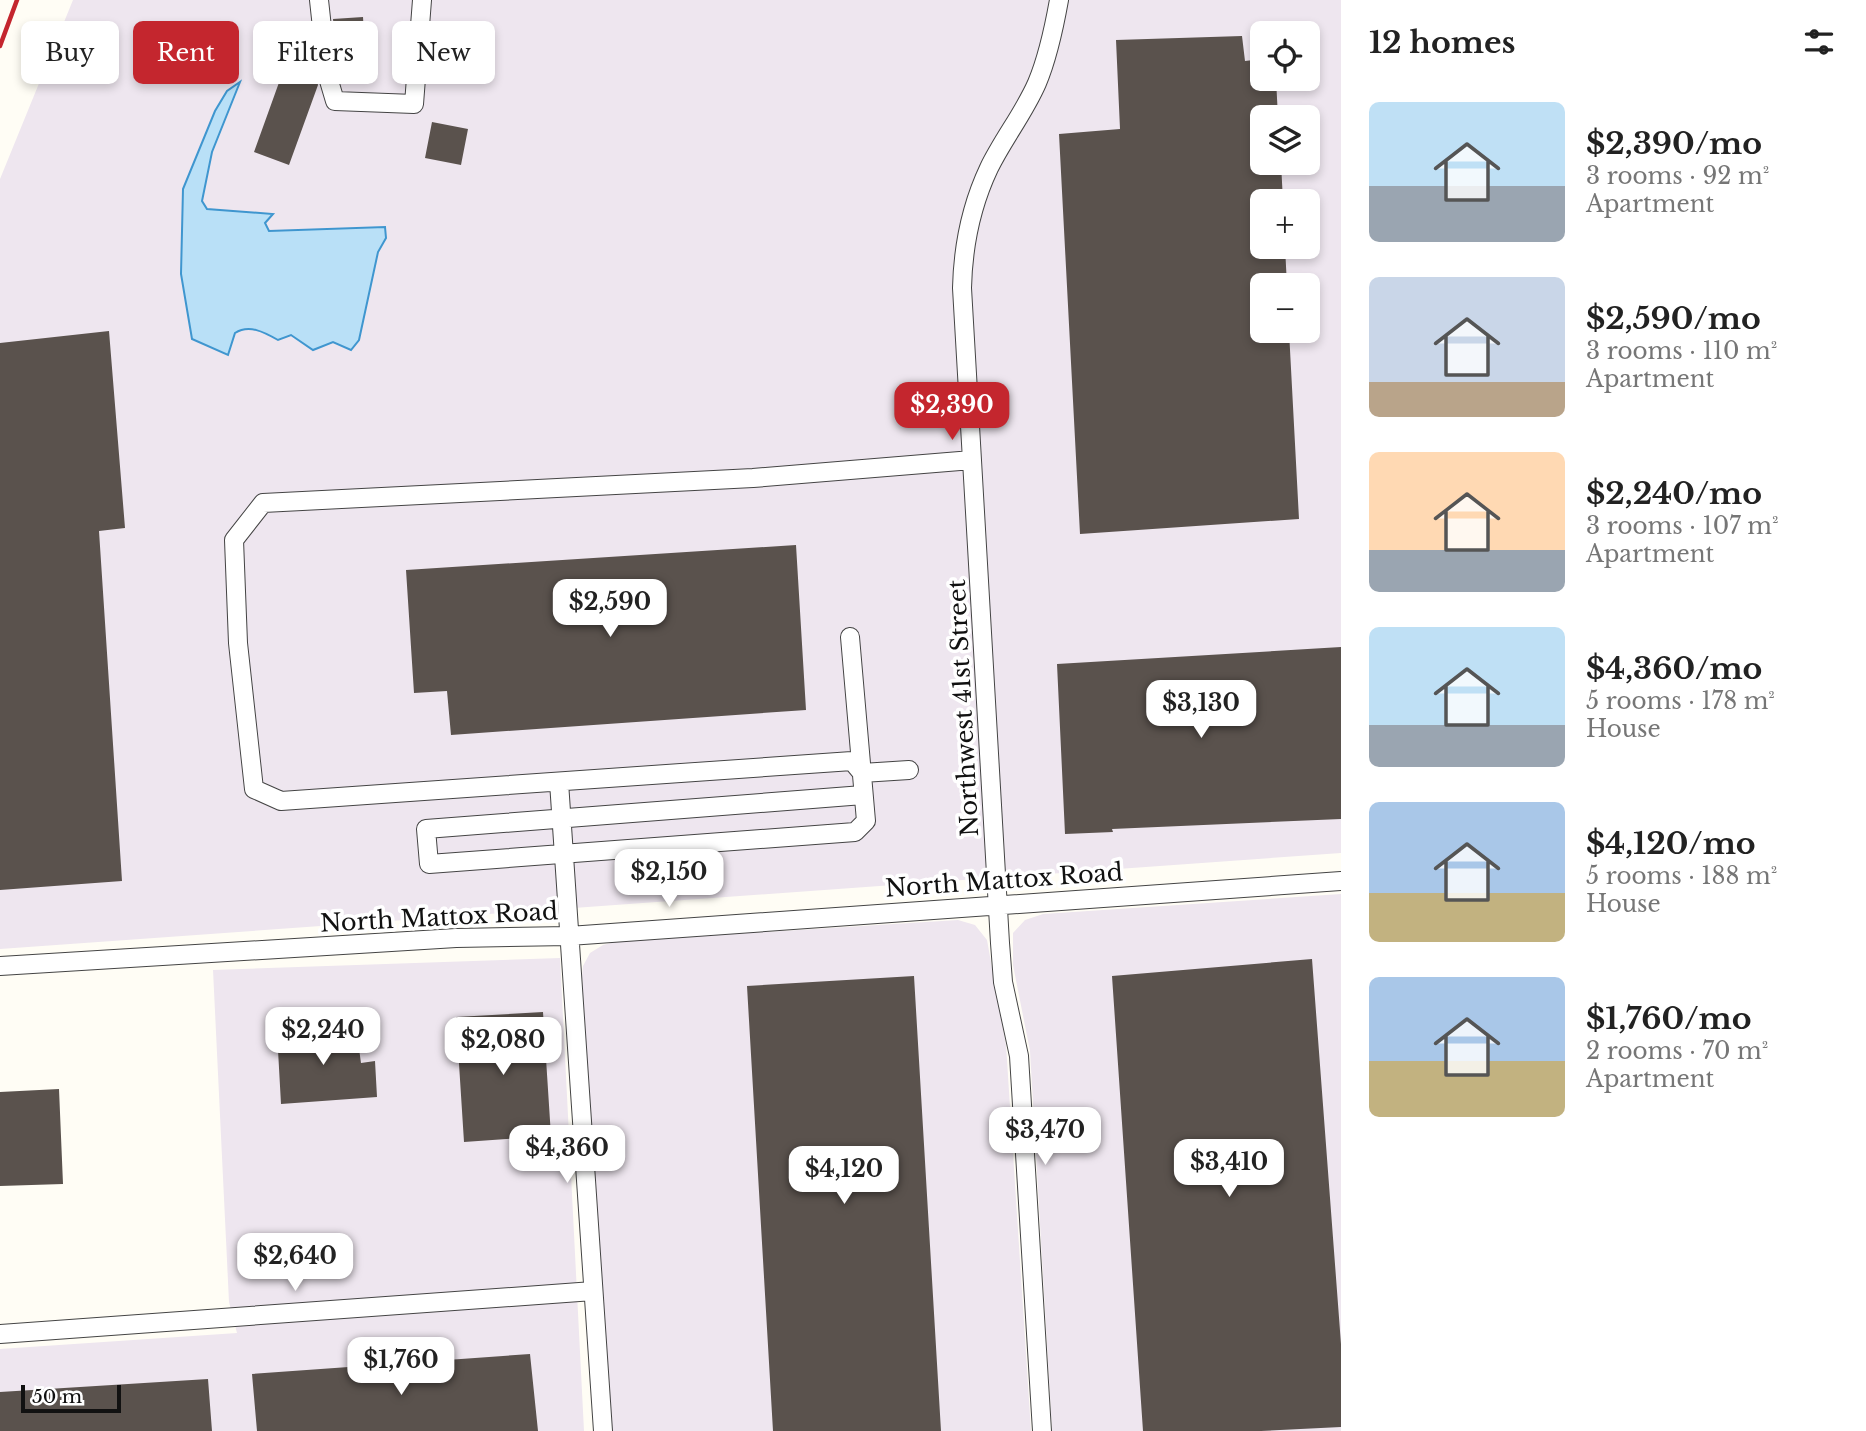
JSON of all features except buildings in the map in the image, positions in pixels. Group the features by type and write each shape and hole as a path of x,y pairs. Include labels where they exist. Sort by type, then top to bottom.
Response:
{"street":[{"path":"319,0 324,61 335,101 414,104 422,0"},
{"name":"Northwest 41st Street","path":"1042,1431 1019,1056 1003,982 962,288 968,229 990,167 1036,84 1051,43 1059,0"},
{"path":"862,773 852,761 281,801 254,789 238,643 234,540 263,503 753,478 972,460"},
{"path":"850,637 866,821 855,832 429,864 426,829 863,795"},
{"path":"862,773 909,770"},
{"path":"559,782 603,1431"},
{"name":"North Mattox Road","path":"0,967 456,938 569,936 1341,881"},
{"path":"0,1334 593,1291"}],"shaded area":[{"path":"73,0 1341,0 1341,853 0,949 0,179 39,84 119,84 119,21 64,21"},
{"path":"1341,894 1341,1431 1052,1431 1030,1051 1013,965 1013,933 1025,920 1043,914"},
{"path":"958,920 975,925 987,940 1006,1045 1031,1431 610,1431 582,977 583,966 590,953 603,945 619,941"},
{"path":"560,958 584,1431 0,1431 0,1349 237,1333 229,1302 213,970"}],"water":[{"path":"239,83 212,152 202,201 207,209 273,214 265,223 269,231 385,227 386,238 378,252 359,340 351,350 333,342 313,350 291,335 278,340 251,329 235,333 228,355 192,339 181,274 183,189 215,111 227,91"}],"railway":[{"path":"0,46 17,0"}]}
